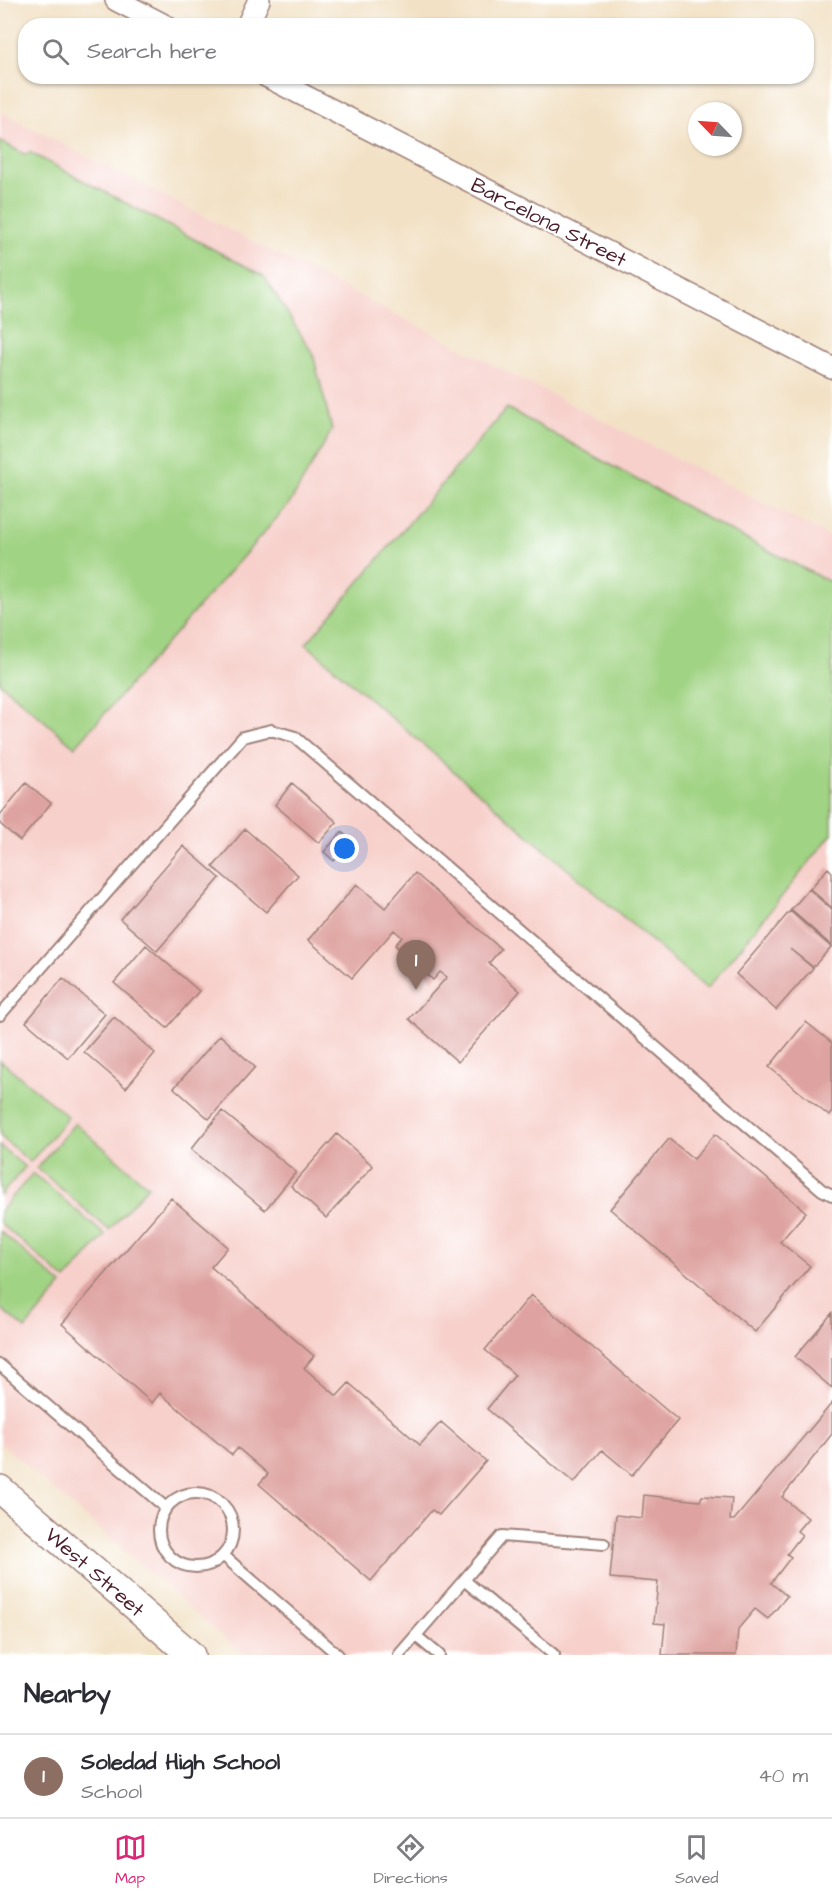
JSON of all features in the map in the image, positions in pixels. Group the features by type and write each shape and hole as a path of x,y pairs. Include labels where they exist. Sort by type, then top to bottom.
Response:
{"street":[{"path":"116,0 151,18"},
{"path":"251,18 260,0"},
{"name":"Barcelona Street","path":"282,84 832,368"},
{"name":"West Street","path":"0,1489 191,1655"}],"lane":[{"path":"0,1015 243,737 271,730 294,737 822,1190 832,1195"},
{"path":"0,1365 166,1508"},
{"path":"186,1494 210,1495 220,1501 228,1510 233,1533 231,1545 224,1556 213,1564 201,1568 177,1563 167,1554 160,1537 161,1518 166,1508 175,1499 186,1494"},
{"path":"399,1655 502,1536 604,1544"},
{"path":"224,1556 338,1655"},
{"path":"464,1581 554,1655"},
{"path":"416,1636 439,1655"}],"shaded area":[{"path":"0,112 832,538 832,1655 244,1655 0,1443"}],"green space":[{"path":"0,141 26,155 29,152 264,276 313,354 332,430 290,503 75,747 0,683"},
{"path":"507,408 728,530 832,583 832,834 707,989 306,644"},
{"path":"0,1060 68,1117 30,1162 0,1136"},
{"path":"75,1123 148,1186 109,1230 37,1168"},
{"path":"0,1146 25,1167 0,1196"},
{"path":"33,1173 105,1235 66,1280 0,1223 0,1211"},
{"path":"0,1231 62,1285 25,1329 0,1308"}],"building":[{"path":"26,783 51,803 20,841 0,824 0,815"},
{"path":"292,783 337,822 319,843 275,805"},
{"path":"245,829 298,875 266,912 213,867"},
{"path":"342,832 351,841 334,861 324,852"},
{"path":"183,846 220,878 157,951 120,919"},
{"path":"828,868 832,872 832,908 810,889"},
{"path":"415,873 501,949 489,963 520,991 458,1062 409,1019 447,977 440,972 433,980 395,945 402,937 394,930 352,978 308,940 357,884 385,908"},
{"path":"809,889 832,910 832,946 791,910"},
{"path":"790,911 831,947 813,967 790,949 813,968 776,1010 736,974"},
{"path":"146,945 199,991 167,1028 114,983"},
{"path":"63,978 105,1014 68,1058 26,1022"},
{"path":"114,1017 155,1053 126,1088 84,1052"},
{"path":"806,1022 832,1043 832,1112 829,1116 769,1067"},
{"path":"220,1035 255,1067 209,1119 174,1088"},
{"path":"222,1111 296,1172 265,1210 191,1149"},
{"path":"337,1134 373,1166 326,1218 291,1186"},
{"path":"715,1134 806,1212 780,1242 810,1266 755,1332 610,1209 669,1139 694,1159"},
{"path":"171,1198 228,1247 211,1267 314,1356 304,1368 337,1396 349,1383 420,1445 441,1422 486,1461 439,1515 432,1510 371,1581 259,1484 268,1474 238,1448 232,1455 160,1393 152,1403 62,1324"},
{"path":"531,1295 678,1420 632,1475 602,1450 574,1483 487,1409 515,1375 485,1350"},
{"path":"832,1313 832,1388 795,1357"},
{"path":"832,1403 832,1434 782,1497 808,1518 797,1531 802,1535 787,1554 791,1557 771,1583 787,1596 768,1619 755,1609 738,1629 736,1655 662,1655 665,1624 654,1623 658,1582 610,1578 616,1515 642,1518 644,1495 700,1501 702,1496 732,1498 730,1520 734,1520"}],"place":[{"name":"Soledad High School","path":"416,990"}]}
